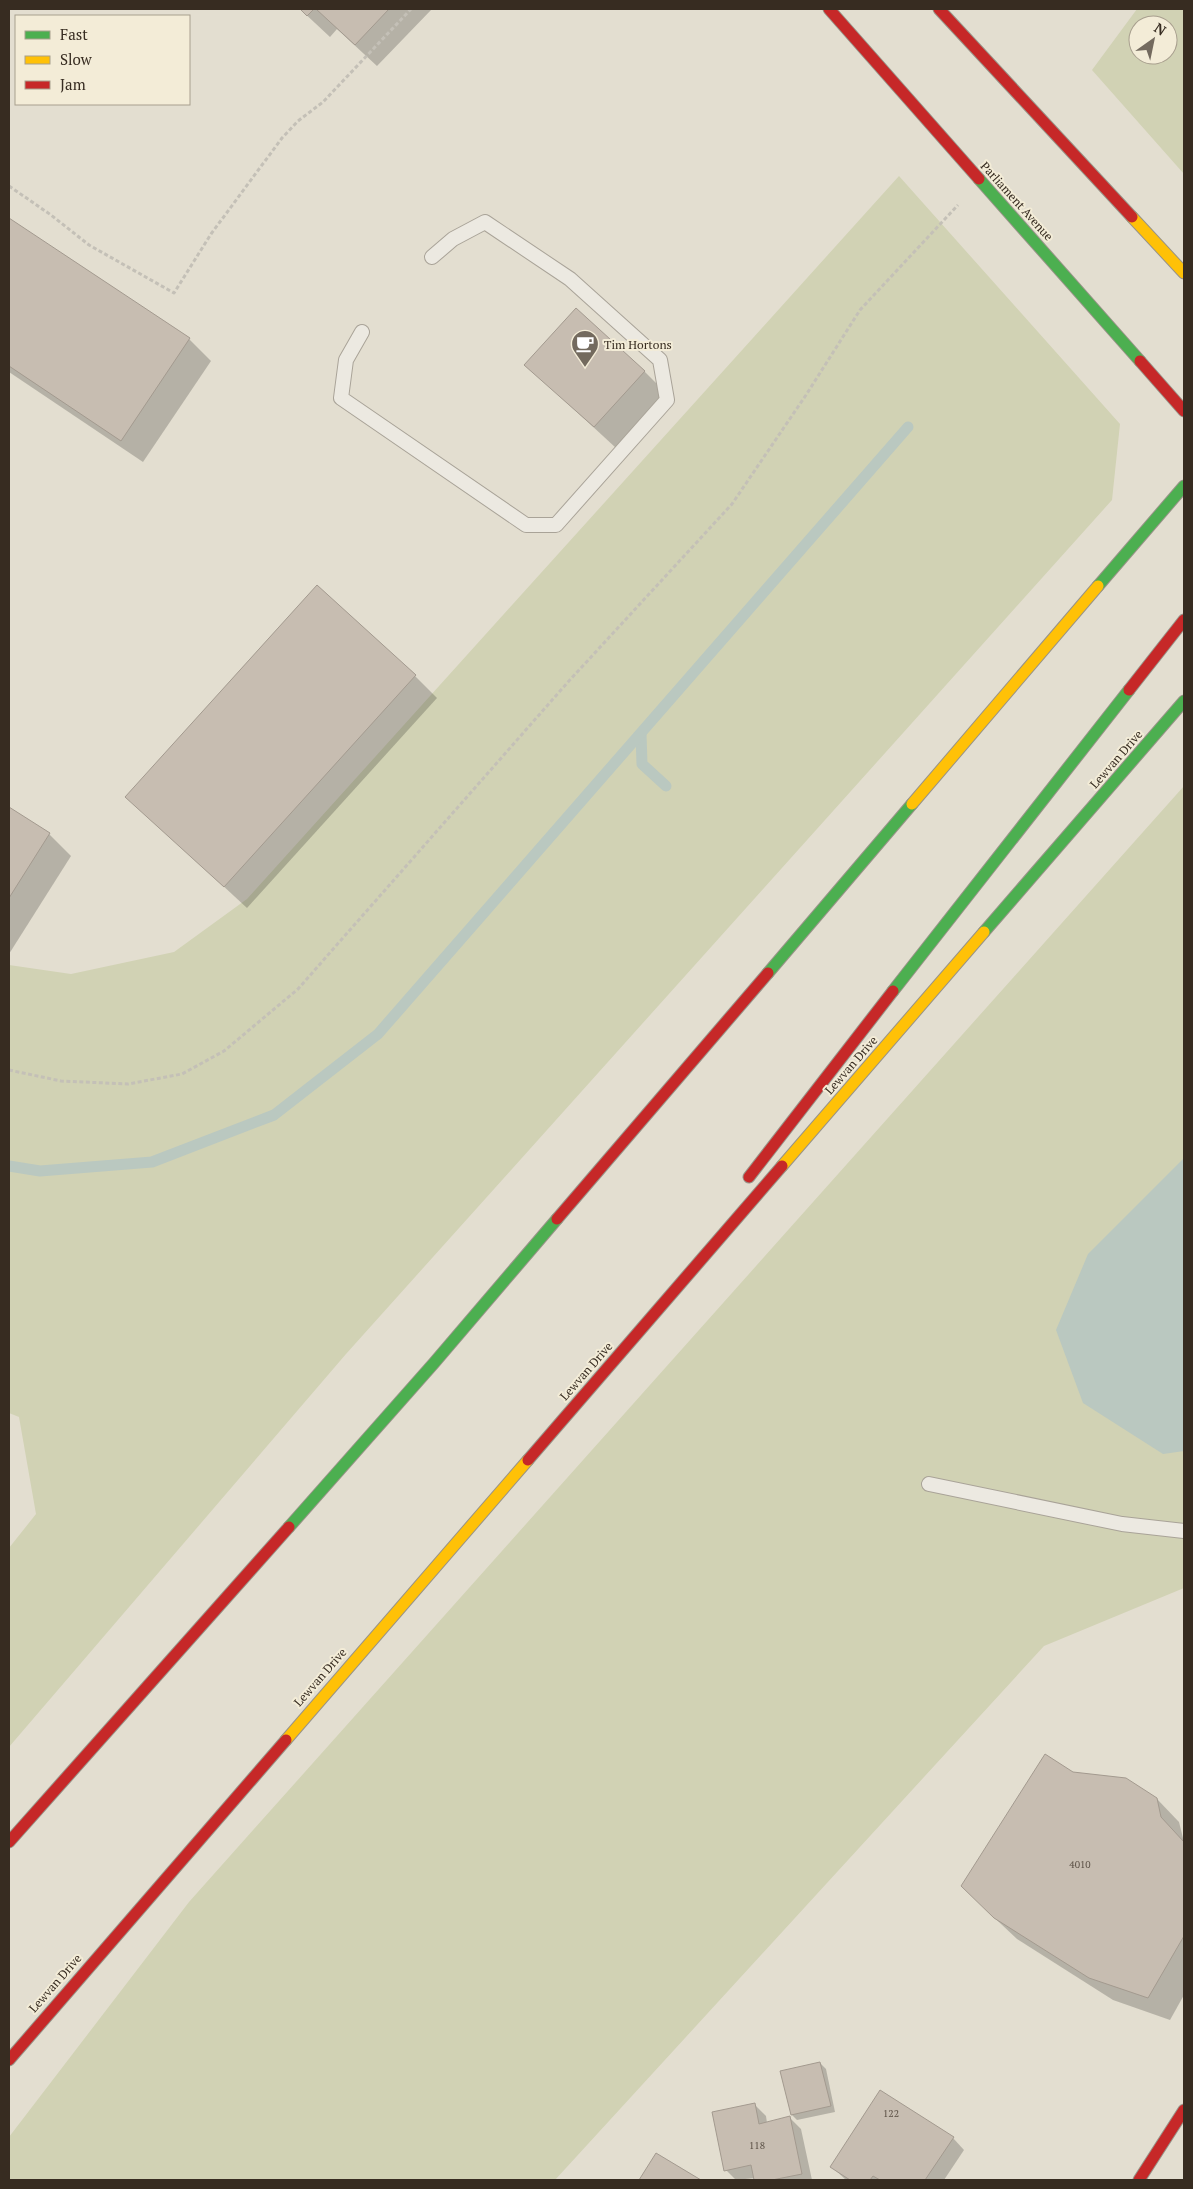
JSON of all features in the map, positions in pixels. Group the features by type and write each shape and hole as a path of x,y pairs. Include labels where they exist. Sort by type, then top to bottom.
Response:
{"main road":[{"name":"Parliament Avenue","path":"829,9 1184,411"},
{"path":"939,9 1184,273"},
{"path":"9,1842 434,1363 1184,486"},
{"path":"743,1185 1048,791 1184,620"},
{"name":"Lewvan Drive","path":"9,2060 1184,701"},
{"path":"560,1421 682,1264"},
{"path":"1139,2180 1184,2110"}],"lane":[{"path":"362,332 346,360 340,398 526,525 556,525 667,400 660,360 570,278 485,222 453,239 432,257"},
{"path":"929,1484 1122,1524 1184,1531"}],"path":[{"path":"9,186 52,215 89,244 174,293 211,234 282,138 298,121 322,102 411,9"},
{"path":"9,1070 61,1082 128,1084 182,1074 224,1051 298,989 568,682 732,504 806,395 860,310 980,181"}],"green space":[{"path":"1137,9 1184,9 1184,174 1092,70 1128,21 1128,65 1178,65 1178,15 1133,15"},
{"path":"899,176 1120,424 1112,500 346,1354 9,1747 9,1548 36,1514 19,1417 9,1413 9,965 71,974 174,952 247,899"},
{"path":"1184,786 1184,1588 1044,1646 555,2180 9,2180 9,2137 189,1902"}],"shaded area":[{"path":"1184,1158 1184,1451 1163,1454 1083,1403 1056,1330 1088,1254"}],"building":[{"path":"300,9 314,9 307,16"},
{"path":"316,9 389,9 355,45"},
{"path":"9,218 190,338 121,441 9,366"},
{"name":"Tim Hortons","path":"576,308 645,371 594,427 524,365"},
{"path":"317,585 416,675 224,887 125,797"},
{"path":"9,807 50,833 9,898"},
{"path":"1045,1754 1073,1772 1126,1778 1157,1798 1161,1817 1184,1842 1184,1936 1148,1998 1089,1978 994,1918 961,1886"},
{"path":"820,2062 831,2106 791,2115 780,2071"},
{"path":"880,2090 954,2137 925,2180 880,2180 873,2176 870,2180 850,2180 830,2167"},
{"path":"755,2103 759,2124 790,2116 802,2174 772,2180 754,2180 751,2165 724,2171 712,2112"},
{"path":"656,2153 701,2180 639,2180"}],"waterway":[{"path":"9,1166 40,1171 152,1162 274,1115 378,1034 908,427"},
{"path":"641,734 642,764 666,786"}],"traffic: fast":[{"path":"979,179 1140,361"},
{"path":"1098,586 1184,486"},
{"path":"893,991 1129,690"},
{"path":"984,932 1184,701"},
{"path":"768,973 912,804"},
{"path":"289,1527 434,1363 557,1219"}],"traffic: slow":[{"path":"1132,217 1184,273"},
{"path":"912,804 1098,586"},
{"path":"782,1166 984,932"},
{"path":"286,1740 528,1460"}],"traffic: jam":[{"path":"829,9 979,179"},
{"path":"939,9 1132,217"},
{"path":"1140,361 1184,411"},
{"path":"1129,690 1184,620"},
{"path":"557,1219 768,973"},
{"path":"749,1177 893,991"},
{"path":"528,1460 782,1166"},
{"path":"9,1842 289,1527"},
{"path":"9,2060 286,1740"},
{"path":"1139,2180 1184,2110"}],"place":[{"name":"Tim Hortons","path":"585,368"}]}
